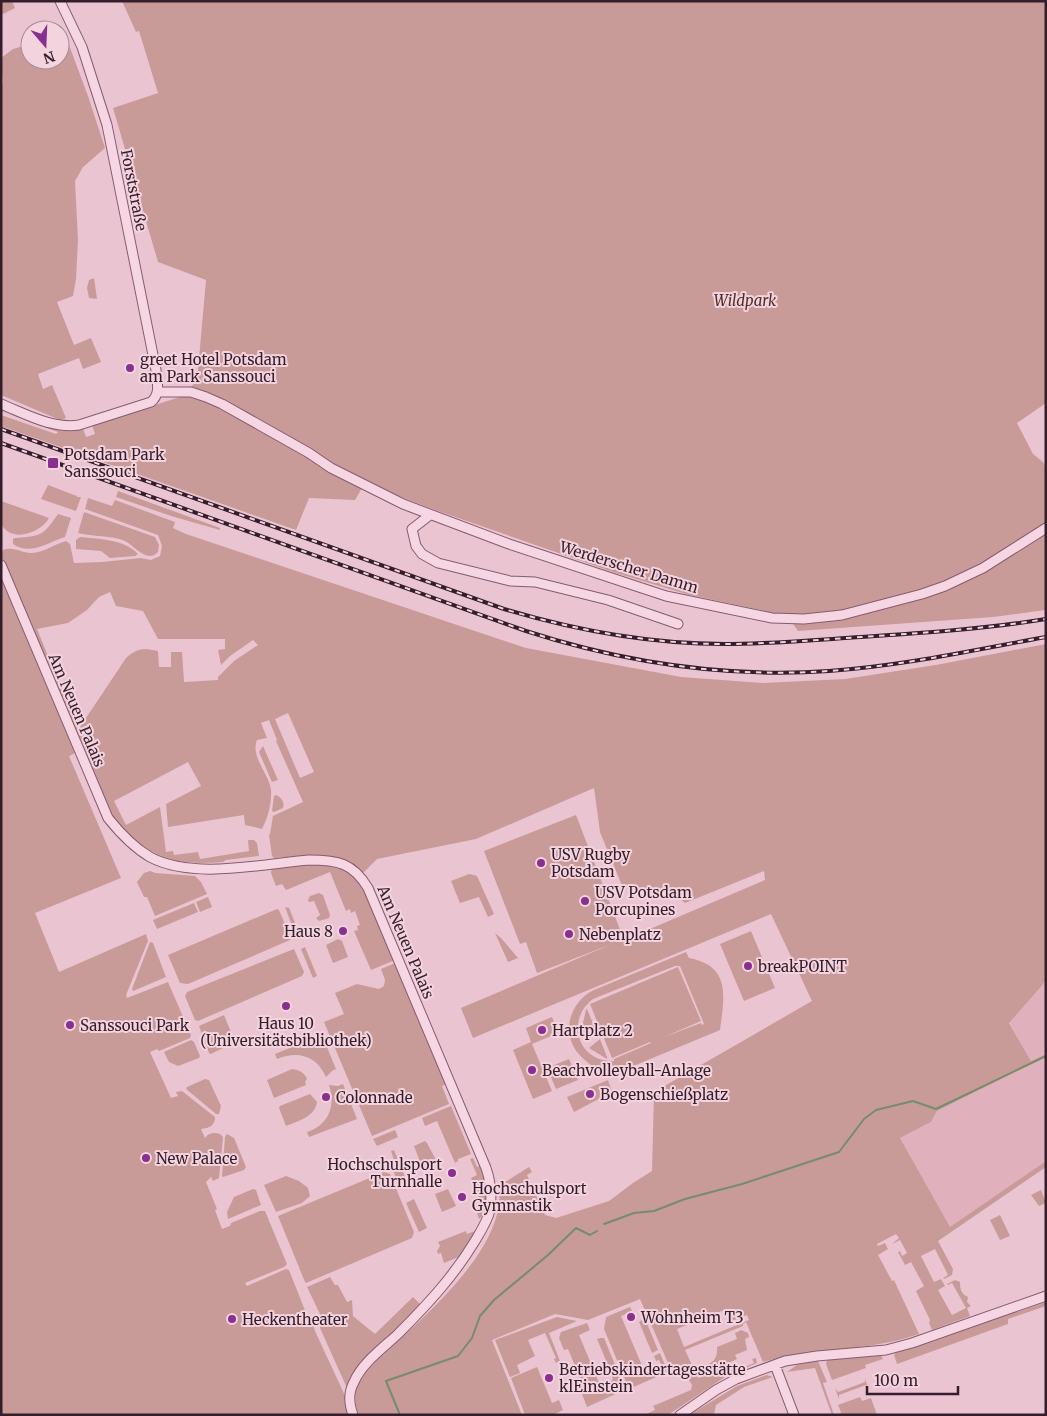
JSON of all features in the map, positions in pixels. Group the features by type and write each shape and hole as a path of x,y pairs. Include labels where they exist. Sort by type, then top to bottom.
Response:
{"street":[{"name":"Forststraße","path":"60,1 82,47 107,125 156,370 158,392"},
{"path":"1,404 52,424 67,427 146,404 156,398 158,392"},
{"name":"Werderscher Damm","path":"158,392 191,392 222,404 331,468 403,504 430,515 509,544 666,596 772,618 804,619 842,615 922,594 945,586 1000,558 1046,528"},
{"path":"430,515 412,529 416,546 422,554 438,563 510,581 535,582 608,600 678,624"},
{"name":"Am Neuen Palais","path":"1,565 108,818 120,834 157,860 183,867 214,869 324,860 346,865 354,869 361,876 368,888 486,1168 492,1191 490,1212 480,1232 449,1281 368,1362 356,1377 349,1399 353,1415"},
{"path":"680,1415 730,1383 775,1365 801,1358 886,1350 912,1343 1046,1296"},
{"path":"775,1365 794,1415"}],"shaded area":[{"path":"1046,981 1046,1054 1031,1061 1009,1022"},
{"path":"1046,1057 1046,1161 950,1228 900,1138 931,1122 937,1111"}],"green space":[{"path":"1,1 12,1 15,8 1,15"},
{"name":"Wildpark","path":"122,1 1046,1 1046,403 1017,423 1033,454 1043,462 1046,468 1046,610 993,617 798,631 788,616 686,594 616,573 438,511 366,481 355,500 309,498 296,530 1,426 1,415 56,434 58,432 1,411 1,409 62,431 83,428 86,437 95,434 92,425 180,397 197,381 206,280 158,262 113,108 158,93 139,31 136,32"},
{"path":"20,47 20,70 70,70 70,48 105,148 83,167 75,181 78,240 76,279 73,296 57,302 74,345 91,338 101,362 83,369 79,358 38,374 43,389 52,385 66,418 60,420 1,395 1,84 3,83 1,58 13,49"},
{"path":"94,278 97,299 89,298 87,288 89,280"},
{"path":"48,485 81,497 76,511 41,499"},
{"path":"118,491 220,528 220,530 116,497"},
{"path":"88,498 112,506 115,500 175,522 173,528 186,534 526,648 681,677 763,683 845,679 936,665 1046,644 1046,981 1009,1023 1031,1061 1046,1054 1046,1057 937,1111 931,1122 900,1138 950,1227 1046,1161 1046,1167 938,1241 953,1269 952,1275 943,1278 948,1275 935,1249 921,1256 934,1282 941,1279 945,1286 938,1290 952,1315 966,1308 952,1283 947,1284 955,1280 960,1282 961,1291 968,1297 967,1302 971,1306 967,1308 970,1316 932,1330 929,1323 930,1320 916,1291 924,1286 911,1262 905,1265 898,1252 900,1251 902,1256 907,1253 900,1240 892,1244 899,1238 896,1234 877,1244 878,1246 885,1243 888,1249 878,1255 892,1281 894,1280 919,1334 881,1344 782,1357 763,1362 746,1322 743,1326 685,1350 698,1378 702,1377 706,1371 704,1366 716,1357 717,1347 737,1339 735,1333 741,1330 748,1333 749,1337 745,1339 747,1350 735,1355 737,1359 729,1363 729,1368 733,1372 754,1363 752,1359 755,1358 757,1363 725,1377 668,1415 644,1415 655,1410 653,1406 691,1390 692,1385 685,1374 676,1371 672,1372 640,1299 588,1320 555,1314 492,1340 522,1415 359,1415 355,1398 359,1383 365,1372 452,1288 472,1263 488,1238 498,1212 499,1186 529,1167 532,1172 527,1175 545,1215 556,1218 609,1201 652,1171 654,1092 812,1001 771,914 473,1038 461,1008 612,944 537,973 526,942 520,944 484,851 576,815 624,940 765,880 764,871 685,903 669,890 623,888 600,832 594,788 476,839 377,859 363,873 353,865 332,857 274,858 272,856 269,835 273,816 303,802 276,741 269,720 261,723 267,738 257,740 256,746 258,759 271,790 269,810 262,829 245,825 244,815 168,827 166,804 201,786 188,762 114,801 126,825 160,807 166,852 173,851 174,855 198,852 200,859 249,851 248,840 254,840 257,843 259,856 223,862 183,862 160,856 139,843 114,819 108,810 80,738 78,738 1,556 3,550 7,549 36,553 66,541 70,544 74,563 141,558 151,560 160,556 162,546 158,535 85,509","holes":["110,592 116,606 143,611 158,639 225,639 225,649 218,650 221,665 230,656 253,640 258,645 234,661 218,677 218,680 184,682 182,652 171,652 171,667 159,667 158,651 144,649 134,652 126,658 78,730 37,629 68,623 87,610 99,597","288,713 314,772 300,778 275,719","724,1310 729,1322 747,1315 749,1320 684,1347 677,1329"]},
{"path":"1,501 49,518 40,528 33,532 19,535 12,534 2,525"},
{"path":"84,512 155,537 159,545 158,552 150,556 145,555 120,539 78,533"},
{"path":"58,514 71,518 65,537 46,545 26,549 13,544 13,539 15,538 41,534 49,527"},
{"path":"80,537 103,539 126,545 138,554 135,556 110,558 101,551 76,549 76,540"},
{"name":"Sanssouci Park","path":"1,576 75,753 69,756 121,878 35,913 59,972 146,934 148,941 126,995 127,998 168,982 191,1035 190,1038 159,1051 157,1049 150,1052 171,1098 178,1096 176,1092 182,1091 215,1117 214,1123 211,1126 201,1129 205,1138 214,1133 220,1134 223,1137 219,1178 213,1181 211,1177 206,1182 217,1209 215,1210 222,1229 230,1226 231,1223 260,1211 265,1211 287,1264 245,1283 247,1286 286,1269 289,1270 308,1318 311,1317 315,1331 346,1398 350,1415 1,1415"},
{"path":"263,746 278,780 272,782 259,752"},
{"path":"276,795 282,800 283,808 274,812 272,811 274,796"},
{"path":"308,863 331,865 343,868 353,874 370,901 395,960 371,970 354,931 358,930 357,926 360,925 355,911 351,913 350,909 346,911 330,872 286,890 282,884 276,886 271,873 272,867"},
{"path":"150,871 195,876 201,882 207,894 155,916 147,897 144,897 137,882 144,873"},
{"path":"469,874 477,876 494,914 488,917 479,897 460,903 451,881"},
{"path":"319,893 323,895 330,915 329,918 319,921 316,918 320,915 314,901 309,902 308,900 310,896"},
{"path":"208,897 212,907 200,912 196,902"},
{"path":"194,903 198,912 157,929 153,920"},
{"path":"285,907 289,908 300,935 296,936"},
{"path":"277,909 291,938 290,940 188,984 180,983 168,955"},
{"name":"breakPOINT","path":"751,931 775,988 744,1001 720,944"},
{"path":"495,933 501,938 518,958 508,962"},
{"path":"338,939 342,941 348,957 333,963 326,945"},
{"path":"150,942 153,943 166,977 133,991 132,989"},
{"path":"305,947 317,976 313,978 301,949"},
{"path":"294,949 304,972 302,976 198,1021 195,1020 185,996 187,992"},
{"path":"686,952 689,958 703,962 713,968 719,976 723,995 720,1030 607,1077 580,1056 572,1043 570,1035 569,1026 574,1009 579,1001 594,990","holes":["675,966 680,966 704,1024 702,1025 701,1023 664,1037 701,1021 678,967 590,1004 612,1058 651,1043 614,1059 614,1061 602,1060 584,1048 578,1028 579,1018 584,1008 593,999"]},
{"path":"395,963 446,1084 442,1086 449,1104 372,1136 324,1022 344,1014 335,993 357,984 379,989 384,986 385,980 381,969"},
{"path":"586,1010 597,1033 580,1035"},
{"path":"224,1015 235,1042 211,1054 199,1026"},
{"name":"Beachvolleyball-Anlage","path":"552,1017 558,1033 532,1044 552,1091 533,1099 513,1050 531,1042 526,1028"},
{"path":"322,1035 336,1069 326,1077 318,1064 306,1057 292,1055 277,1059 275,1054"},
{"path":"600,1039 607,1057 607,1059 589,1048"},
{"path":"191,1040 194,1042 200,1056 199,1058 178,1066 169,1062 164,1052"},
{"path":"569,1059 578,1080 556,1089 547,1068"},
{"path":"292,1069 304,1075 307,1079 306,1085 274,1098 267,1080"},
{"path":"205,1079 209,1080 221,1106 219,1114 216,1114 186,1089"},
{"name":"Bogenschießplatz","path":"608,1080 612,1092 574,1112 567,1097"},
{"path":"343,1084 357,1119 309,1137 307,1132 321,1125 329,1113 332,1100 329,1085 338,1086"},
{"path":"310,1094 317,1102 313,1111 305,1118 286,1126 279,1108 280,1106"},
{"path":"451,1106 471,1154 458,1159 455,1163 437,1121 425,1126 422,1118"},
{"path":"395,1130 398,1137 377,1146 373,1139"},
{"path":"227,1134 234,1138 246,1167 244,1170 223,1177 225,1137"},
{"path":"425,1141 436,1160 422,1167 414,1146"},
{"path":"394,1150 407,1182 399,1185 391,1165 395,1163 391,1151"},
{"path":"473,1158 477,1167 482,1165 487,1194 486,1208 484,1214 479,1219 476,1210 481,1203 471,1178 477,1175 470,1159"},
{"path":"384,1172 390,1174 414,1232 412,1238 306,1283 278,1216"},
{"path":"286,1176 299,1181 308,1188 310,1196 302,1203 276,1212 264,1185"},
{"path":"253,1189 256,1190 261,1205 228,1219 227,1212 234,1197"},
{"path":"448,1189 456,1206 442,1212 435,1194"},
{"path":"1041,1190 1046,1203 1039,1206 1031,1195"},
{"path":"414,1199 427,1228 419,1232 406,1203"},
{"path":"1000,1215 1010,1236 1000,1240 990,1220"},
{"path":"479,1226 461,1256 444,1263 441,1253 438,1254 437,1251 440,1246 438,1242 466,1231 467,1234 475,1231"},
{"path":"330,1277 335,1285 338,1285 347,1302 352,1300 353,1316 375,1334 413,1297 422,1306 354,1372 347,1388 320,1328 320,1314 307,1287"},
{"path":"1046,1302 1046,1306 1008,1319 1008,1324 897,1364 894,1355 896,1352 929,1343"},
{"path":"630,1307 632,1311 621,1316 646,1375 663,1368 659,1360 656,1361 654,1356 660,1353 668,1372 629,1389 604,1329 606,1317"},
{"path":"557,1317 577,1321 549,1333 560,1361 556,1363 554,1359 556,1358 545,1333 528,1340 535,1356 517,1365 520,1373 510,1377 495,1340"},
{"path":"642,1320 643,1322 646,1321 658,1350 652,1353 639,1322"},
{"path":"587,1323 590,1330 579,1335 600,1385 613,1380 611,1373 617,1370 624,1387 620,1392 587,1407 579,1386 583,1385 568,1349 564,1350 559,1338 561,1332"},
{"path":"604,1338 616,1367 610,1370 597,1339"},
{"path":"881,1355 883,1359 865,1365 866,1368 832,1380 826,1364 827,1360"},
{"path":"818,1361 827,1382 823,1383 834,1415 832,1415 815,1368 787,1372 798,1364"},
{"path":"537,1367 552,1403 559,1400 563,1410 553,1415 525,1415 511,1378"},
{"path":"767,1375 773,1377 744,1387 716,1405 714,1415 689,1415 737,1386"},
{"path":"865,1378 868,1389 866,1385 839,1395 839,1399 835,1388 838,1392 865,1382"},
{"path":"860,1397 862,1401 871,1398 877,1415 839,1415 841,1412 838,1405"}],"waterway":[{"path":"604,1224 634,1213 654,1211 685,1199 742,1184 839,1152 864,1119 876,1110 913,1101 936,1109 1046,1056"},
{"path":"400,1415 386,1381 458,1356 472,1338 480,1316 494,1300 548,1255 576,1228 590,1235 597,1231"}],"railway":[{"path":"1,429 504,609 585,629 641,638 724,644 810,641 954,630 1046,619"},
{"path":"1,443 526,631 600,652 638,660 714,670 790,673 829,671 911,661 1046,637"}],"place":[{"name":"greet Hotel Potsdam am Park Sanssouci","path":"130,368"},
{"name":"Potsdam Park Sanssouci","path":"53,463"},
{"name":"USV Rugby Potsdam","path":"541,863"},
{"name":"USV Potsdam Porcupines","path":"585,901"},
{"name":"Haus 8","path":"343,931"},
{"name":"Nebenplatz","path":"569,934"},
{"name":"breakPOINT","path":"748,966"},
{"name":"Haus 10 (Universitätsbibliothek)","path":"286,1006"},
{"name":"Sanssouci Park","path":"70,1025"},
{"name":"Hartplatz 2","path":"542,1030"},
{"name":"Beachvolleyball-Anlage","path":"532,1070"},
{"name":"Bogenschießplatz","path":"590,1094"},
{"name":"Colonnade","path":"326,1097"},
{"name":"New Palace","path":"146,1158"},
{"name":"Hochschulsport Turnhalle","path":"452,1173"},
{"name":"Hochschulsport Gymnastik","path":"462,1197"},
{"name":"Wohnheim T3","path":"631,1317"},
{"name":"Heckentheater","path":"232,1319"},
{"name":"Betriebskindertagesstätte klEinstein","path":"549,1378"}]}
